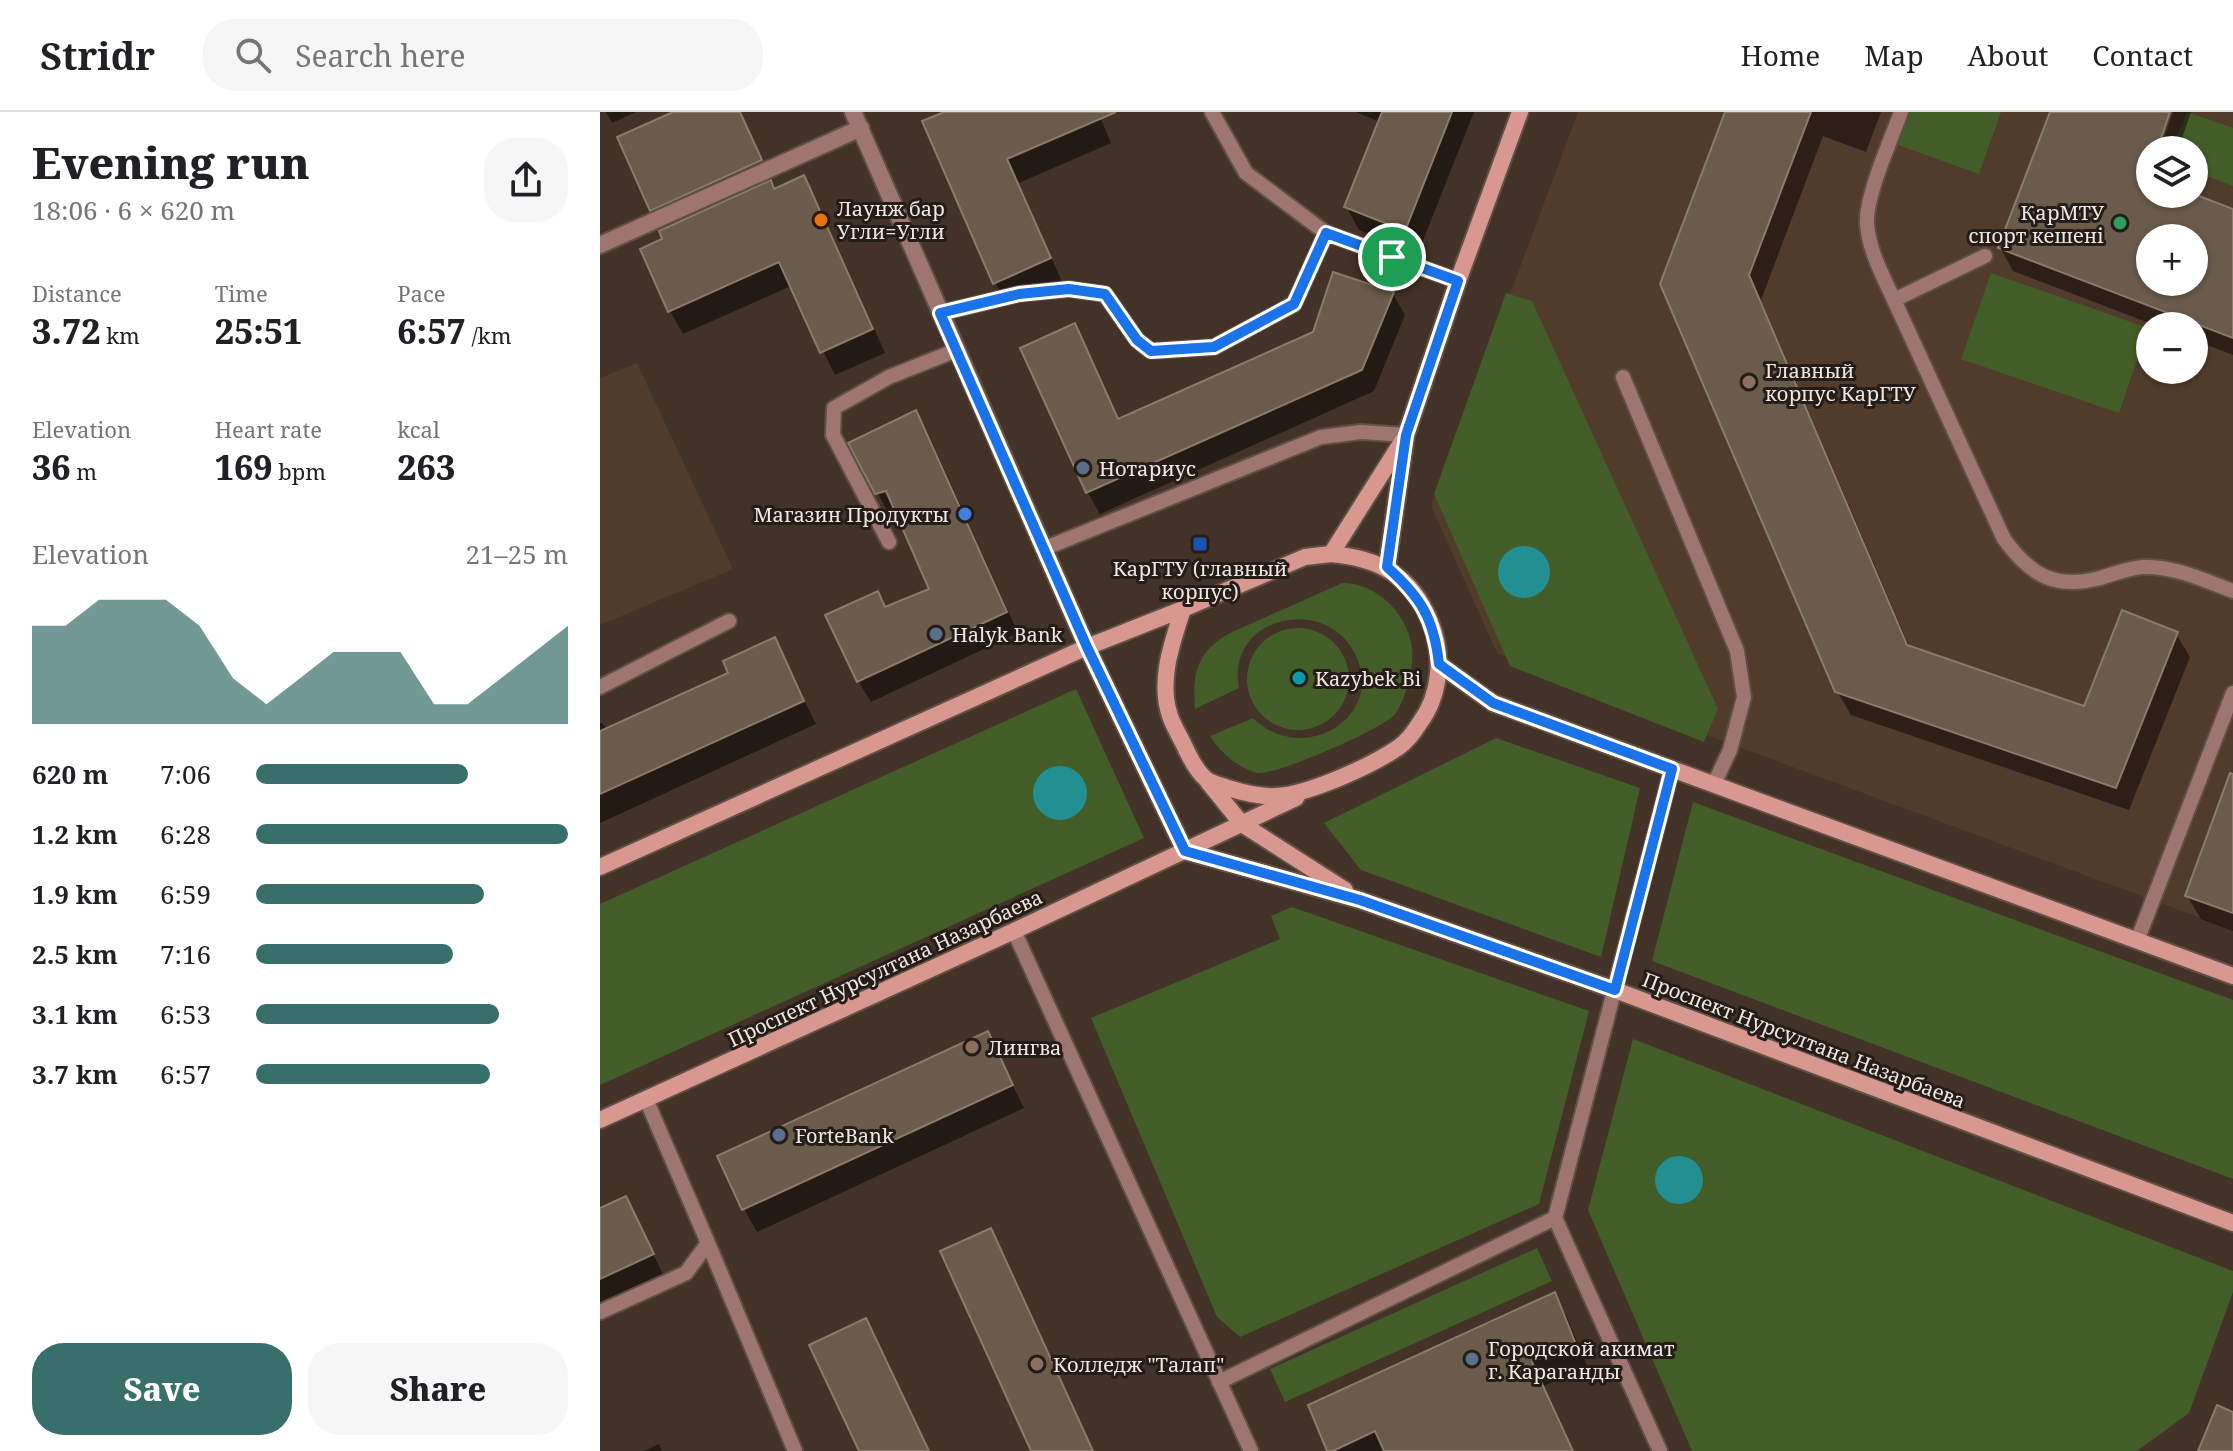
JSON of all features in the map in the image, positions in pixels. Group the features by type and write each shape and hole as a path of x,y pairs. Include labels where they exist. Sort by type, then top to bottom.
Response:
{"main road":[{"path":"1387,567 1406,435 1520,112"},
{"path":"1331,554 1406,435"},
{"path":"600,867 1087,647 1305,557 1331,554 1360,557 1387,567 1406,584 1424,608 1436,635 1439,664 1434,695 1421,723 1401,746 1185,851 1087,647"},
{"path":"1183,609 1165,674 1169,715 1186,750 1206,780 1245,794 1276,796 1330,782"},
{"path":"1439,664 1493,703 2233,976"},
{"name":"Проспект Нурсултана Назарбаева","path":"1206,780 1242,824 1360,900"},
{"name":"Проспект Нурсултана Назарбаева","path":"600,1120 1185,851 1360,900 1615,990 2233,1223"}],"street":[{"path":"853,112 1087,647"},
{"path":"600,245 861,128"}],"lane":[{"path":"1212,112 1246,173 1326,233 1458,281"},
{"path":"1901,112 1872,195 1867,221 1870,245 2004,539 2021,563 2052,580 2083,582 2140,567 2172,569 2233,591"},
{"path":"940,313 1019,294 1069,289 1105,294 1137,340 1151,351 1214,347 1294,304 1326,233"},
{"path":"1894,300 1985,256"},
{"path":"889,542 833,435 834,408 889,377 957,350"},
{"path":"1623,377 1737,651 1744,697 1730,750 1714,784"},
{"path":"1043,549 1321,437 1361,432 1406,435"},
{"path":"600,687 729,621"},
{"path":"2137,941 2233,693"},
{"path":"1660,1451 1555,1218 1672,769"},
{"path":"1014,931 1251,1451"},
{"path":"646,1099 795,1451"},
{"path":"1219,1382 1555,1218"},
{"path":"600,1312 686,1273 708,1243"}],"shaded area":[{"path":"1578,112 2233,112 2233,930 1717,739 1497,653 1431,506"},
{"path":"637,363 733,569 600,625 600,378"}],"green space":[{"path":"1910,112 2001,112 1979,174 1898,145"},
{"path":"2187,112 2233,128 2233,186 2208,176 2208,136 2177,136"},
{"path":"1991,273 2136,324 2136,363 2119,413 1961,359"},
{"path":"1506,293 1532,301 1718,709 1704,742 1510,666 1434,494"},
{"path":"1342,583 1354,584 1376,593 1402,619 1411,642 1412,659 1410,679 1400,706 1388,720 1373,729 1306,759 1268,772 1257,773 1243,768 1225,754 1210,736 1253,718 1273,732 1294,738 1315,736 1334,729 1349,716 1359,699 1362,678 1356,656 1342,636 1324,624 1303,619 1282,621 1262,630 1247,644 1239,663 1239,688 1195,709 1199,664 1210,648 1230,633"},
{"path":"1298,628 1317,632 1334,643 1345,660 1349,679 1345,698 1334,715 1317,726 1298,730 1279,726 1262,715 1251,698 1247,679 1251,660 1262,643 1279,632"},
{"path":"1076,689 1144,838 600,1085 600,904"},
{"path":"1496,738 1640,788 1601,957 1361,870 1324,823"},
{"path":"1693,802 2233,1000 2233,1179 1652,961"},
{"path":"1292,907 1589,1011 1539,1204 1240,1337 1217,1317 1091,1018 1280,939 1271,916"},
{"path":"1633,1039 2233,1271 2233,1292 2189,1413 2137,1451 1692,1451 1588,1210"},
{"path":"1537,1248 1552,1281 1285,1402 1270,1369"}],"water":[{"path":"1524,546 1542,554 1550,572 1542,590 1524,598 1506,590 1498,572 1506,554"},
{"path":"1060,766 1071,768 1079,774 1085,782 1085,804 1079,812 1071,818 1060,820 1049,818 1041,812 1035,804 1033,793 1035,782 1041,774 1049,768"},
{"path":"1679,1156 1688,1157 1696,1163 1702,1171 1702,1189 1696,1197 1688,1203 1679,1204 1670,1203 1662,1197 1656,1189 1655,1180 1656,1171 1662,1163 1670,1157"}],"building":[{"path":"673,112 740,112 762,160 650,211 617,137"},
{"path":"944,112 1116,112 1007,159 1051,258 993,284 922,121"},
{"path":"1382,112 1452,112 1405,231 1344,207"},
{"name":"Главный корпус КарГТУ","path":"1725,112 1811,112 1749,275 1907,645 2084,706 2122,610 2178,632 2116,788 1835,692 1660,284"},
{"name":"ҚарМТУ спорт кешені","path":"2050,112 2170,112 2162,136 2136,136 2136,208 2208,208 2208,199 2233,209 2233,338 2208,328 2208,312 2165,312 1998,248"},
{"path":"804,175 873,329 820,353 779,262 668,312 640,249 662,239 659,231 771,180 774,189"},
{"path":"1333,272 1394,292 1362,370 1086,493 1020,348 1075,323 1118,419 1313,332"},
{"path":"916,410 1007,612 857,682 825,615 878,591 885,607 929,589 886,491 875,494 848,443"},
{"path":"775,637 804,701 600,794 600,731 728,673 723,661"},
{"path":"2230,773 2233,774 2233,913 2185,896"},
{"path":"988,1031 1013,1085 742,1210 717,1156"},
{"path":"626,1196 654,1254 600,1279 600,1208"},
{"path":"991,1228 1093,1451 1031,1451 940,1251"},
{"name":"Городской акимат г. Караганды","path":"1555,1292 1575,1342 1532,1362 1573,1451 1384,1451 1375,1431 1327,1451 1308,1405"},
{"path":"866,1318 929,1451 859,1451 809,1345"},
{"path":"2217,1405 2233,1412 2233,1451 2198,1451"}],"place":[{"name":"Лаунж бар Угли=Угли","path":"821,220"},
{"name":"ҚарМТУ спорт кешені","path":"2120,223"},
{"name":"Главный корпус КарГТУ","path":"1749,382"},
{"name":"Нотариус","path":"1083,468"},
{"name":"Магазин Продукты","path":"965,514"},
{"name":"КарГТУ (главный корпус)","path":"1200,544"},
{"name":"Halyk Bank","path":"936,634"},
{"name":"Kazybek Bi","path":"1299,678"},
{"name":"Лингва","path":"972,1047"},
{"name":"ForteBank","path":"779,1135"},
{"name":"Городской акимат г. Караганды","path":"1472,1359"},
{"name":"Колледж \"Талап\"","path":"1037,1364"}],"route":[{"path":"1326,233 1392,257 1458,281 1406,435 1387,567 1406,584 1424,608 1436,635 1439,664 1493,703 1672,769 1615,990 1360,900 1185,851 1087,647 940,313 1019,294 1069,289 1105,294 1137,340 1151,351 1214,347 1294,304 1326,233"}]}
